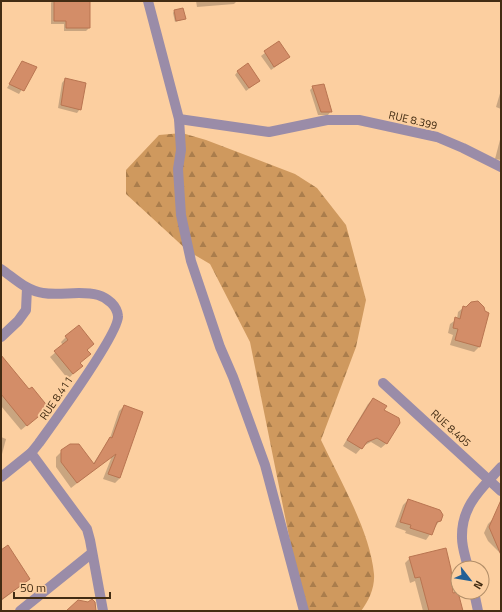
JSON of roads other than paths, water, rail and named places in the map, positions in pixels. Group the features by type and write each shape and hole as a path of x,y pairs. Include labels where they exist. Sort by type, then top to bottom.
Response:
{"street":[{"path":"148,1 180,118 182,150 178,169 180,215 190,256 220,347 234,377 265,465 304,611"},
{"name":"RUE 8.399","path":"180,118 270,132 335,119 359,120 437,137 501,167"},
{"name":"RUE 8.411","path":"1,269 27,288 43,293 79,293 97,295 106,298 112,303 118,317 116,327 96,359 44,437 31,452"},
{"path":"1,337 18,321 26,310 27,288"},
{"name":"RUE 8.405","path":"383,383 501,490"},
{"path":"1,477 31,452 87,529 103,611"},
{"path":"466,560 462,539 463,517 471,500 501,467"},
{"path":"20,611 92,553"},
{"path":"476,600 478,611"}]}
